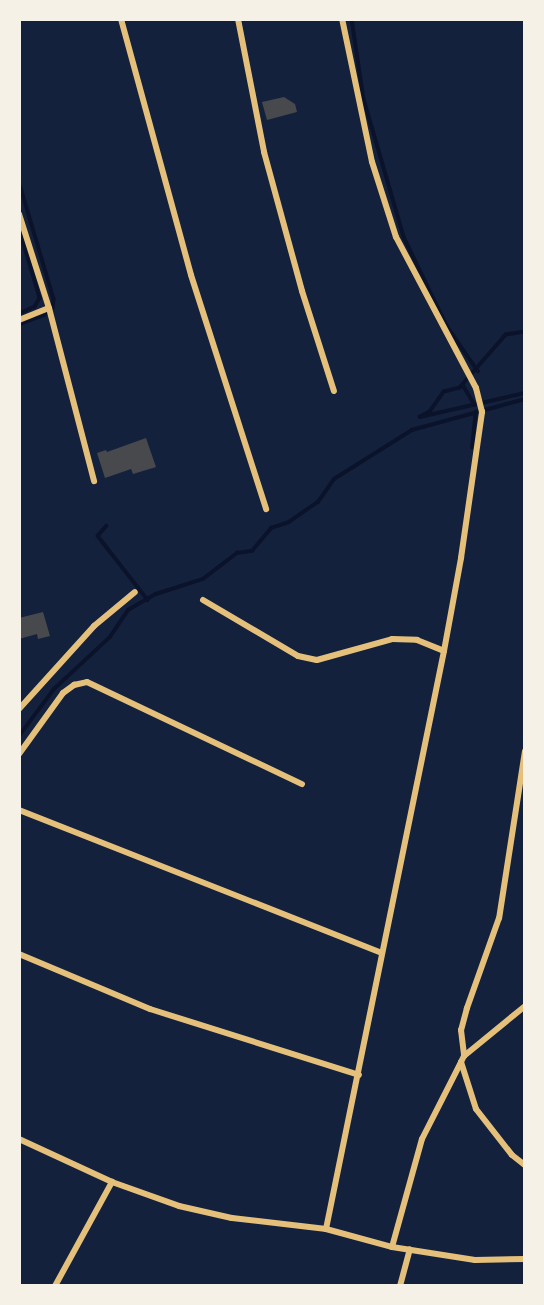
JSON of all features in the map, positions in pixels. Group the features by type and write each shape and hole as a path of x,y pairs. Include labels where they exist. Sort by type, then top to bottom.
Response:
{"street":[{"path":"121,19 191,275 266,509"},
{"path":"237,19 264,152 302,291 334,391"},
{"path":"326,1229 444,651 482,412 476,388 396,237 372,162 342,19"},
{"path":"19,214 49,308 94,481"},
{"path":"19,320 49,308"},
{"path":"19,709 94,626 135,592"},
{"path":"203,600 298,656 317,660 392,639 417,640 444,651"},
{"path":"19,754 63,693 74,685 87,682 302,784"},
{"path":"525,751 499,918 461,1030 463,1059 476,1109 512,1155 525,1166"},
{"path":"19,810 382,953"},
{"path":"19,954 150,1009 359,1075"},
{"path":"392,1247 422,1139 463,1059 525,1006"},
{"path":"19,1139 112,1182 179,1206 232,1217 326,1229 392,1247 475,1260 525,1259"},
{"path":"55,1286 112,1182"},
{"path":"400,1286 410,1249"}],"building":[{"path":"284,97 295,104 297,112 267,120 262,102"},
{"path":"146,438 156,467 133,474 131,469 105,478 97,453"},
{"path":"43,612 50,636 38,639 37,634 19,639 19,618"}],"waterway":[{"path":"352,19 364,99 404,237 447,326 478,371"},
{"path":"19,181 54,299 53,308 45,315 19,325"},
{"path":"19,227 40,298 35,307 19,314"},
{"path":"525,332 506,335 460,388 444,392 430,412 420,417 525,393"},
{"path":"463,385 475,405"},
{"path":"19,736 54,689 110,637 128,610 156,594 203,579 237,553 252,551 271,528 289,522 318,502 334,479 412,430 525,399"},
{"path":"472,448 476,412"},
{"path":"107,526 98,536 148,600"}]}
